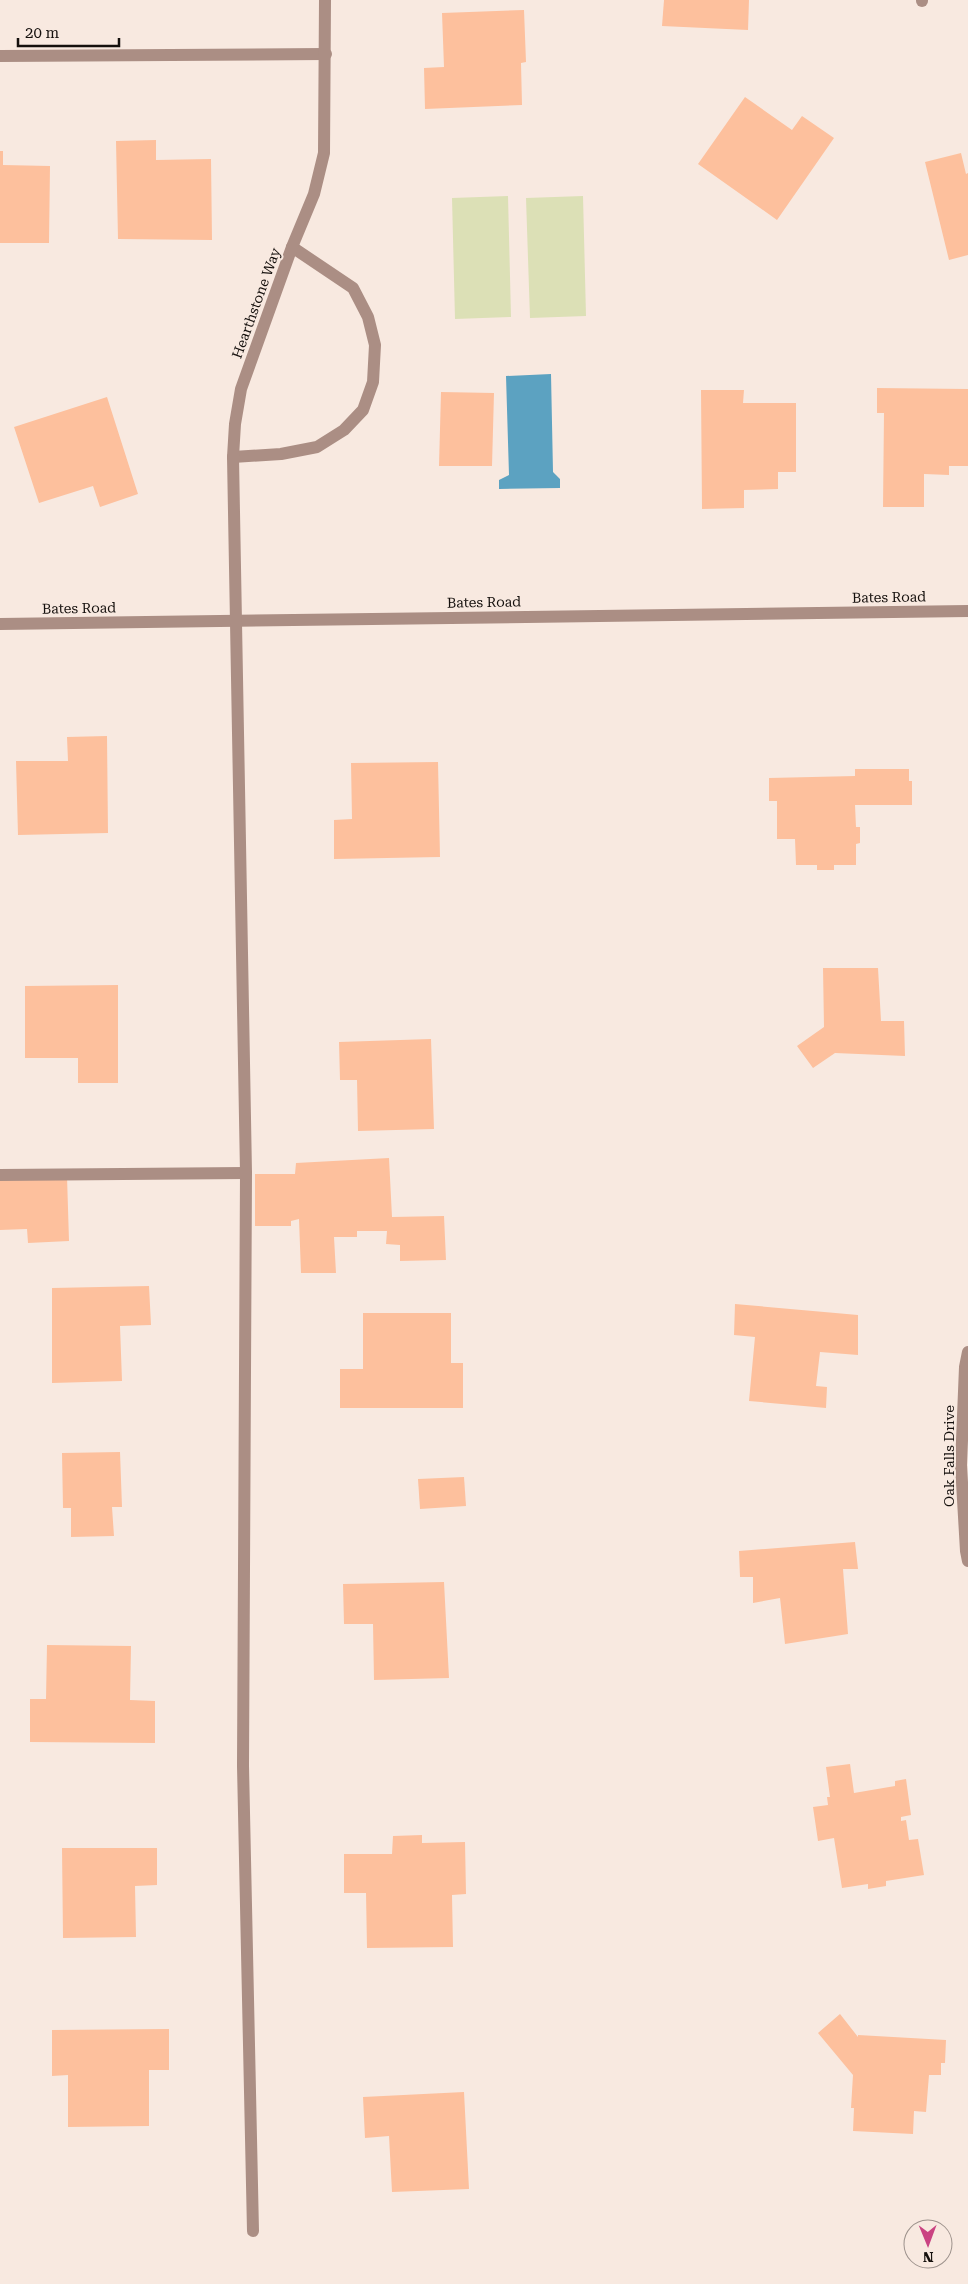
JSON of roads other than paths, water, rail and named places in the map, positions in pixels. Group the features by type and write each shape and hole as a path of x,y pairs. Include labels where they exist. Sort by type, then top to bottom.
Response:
{"street":[{"name":"Hearthstone Way","path":"253,2231 243,1766 246,1173 236,621 235,424 241,389 292,247 314,194 324,153 325,0"},
{"path":"0,56 326,54"},
{"path":"234,457 281,454 317,447 344,430 363,410 373,382 374,345 368,317 353,288 292,247"},
{"name":"Bates Road","path":"0,624 968,611"},
{"path":"0,1175 246,1173"},
{"name":"Oak Falls Drive","path":"968,1352 965,1367 961,1464 968,1561"}],"water":[{"path":"551,374 553,472 560,479 560,488 499,489 499,480 509,475 506,376"}]}
